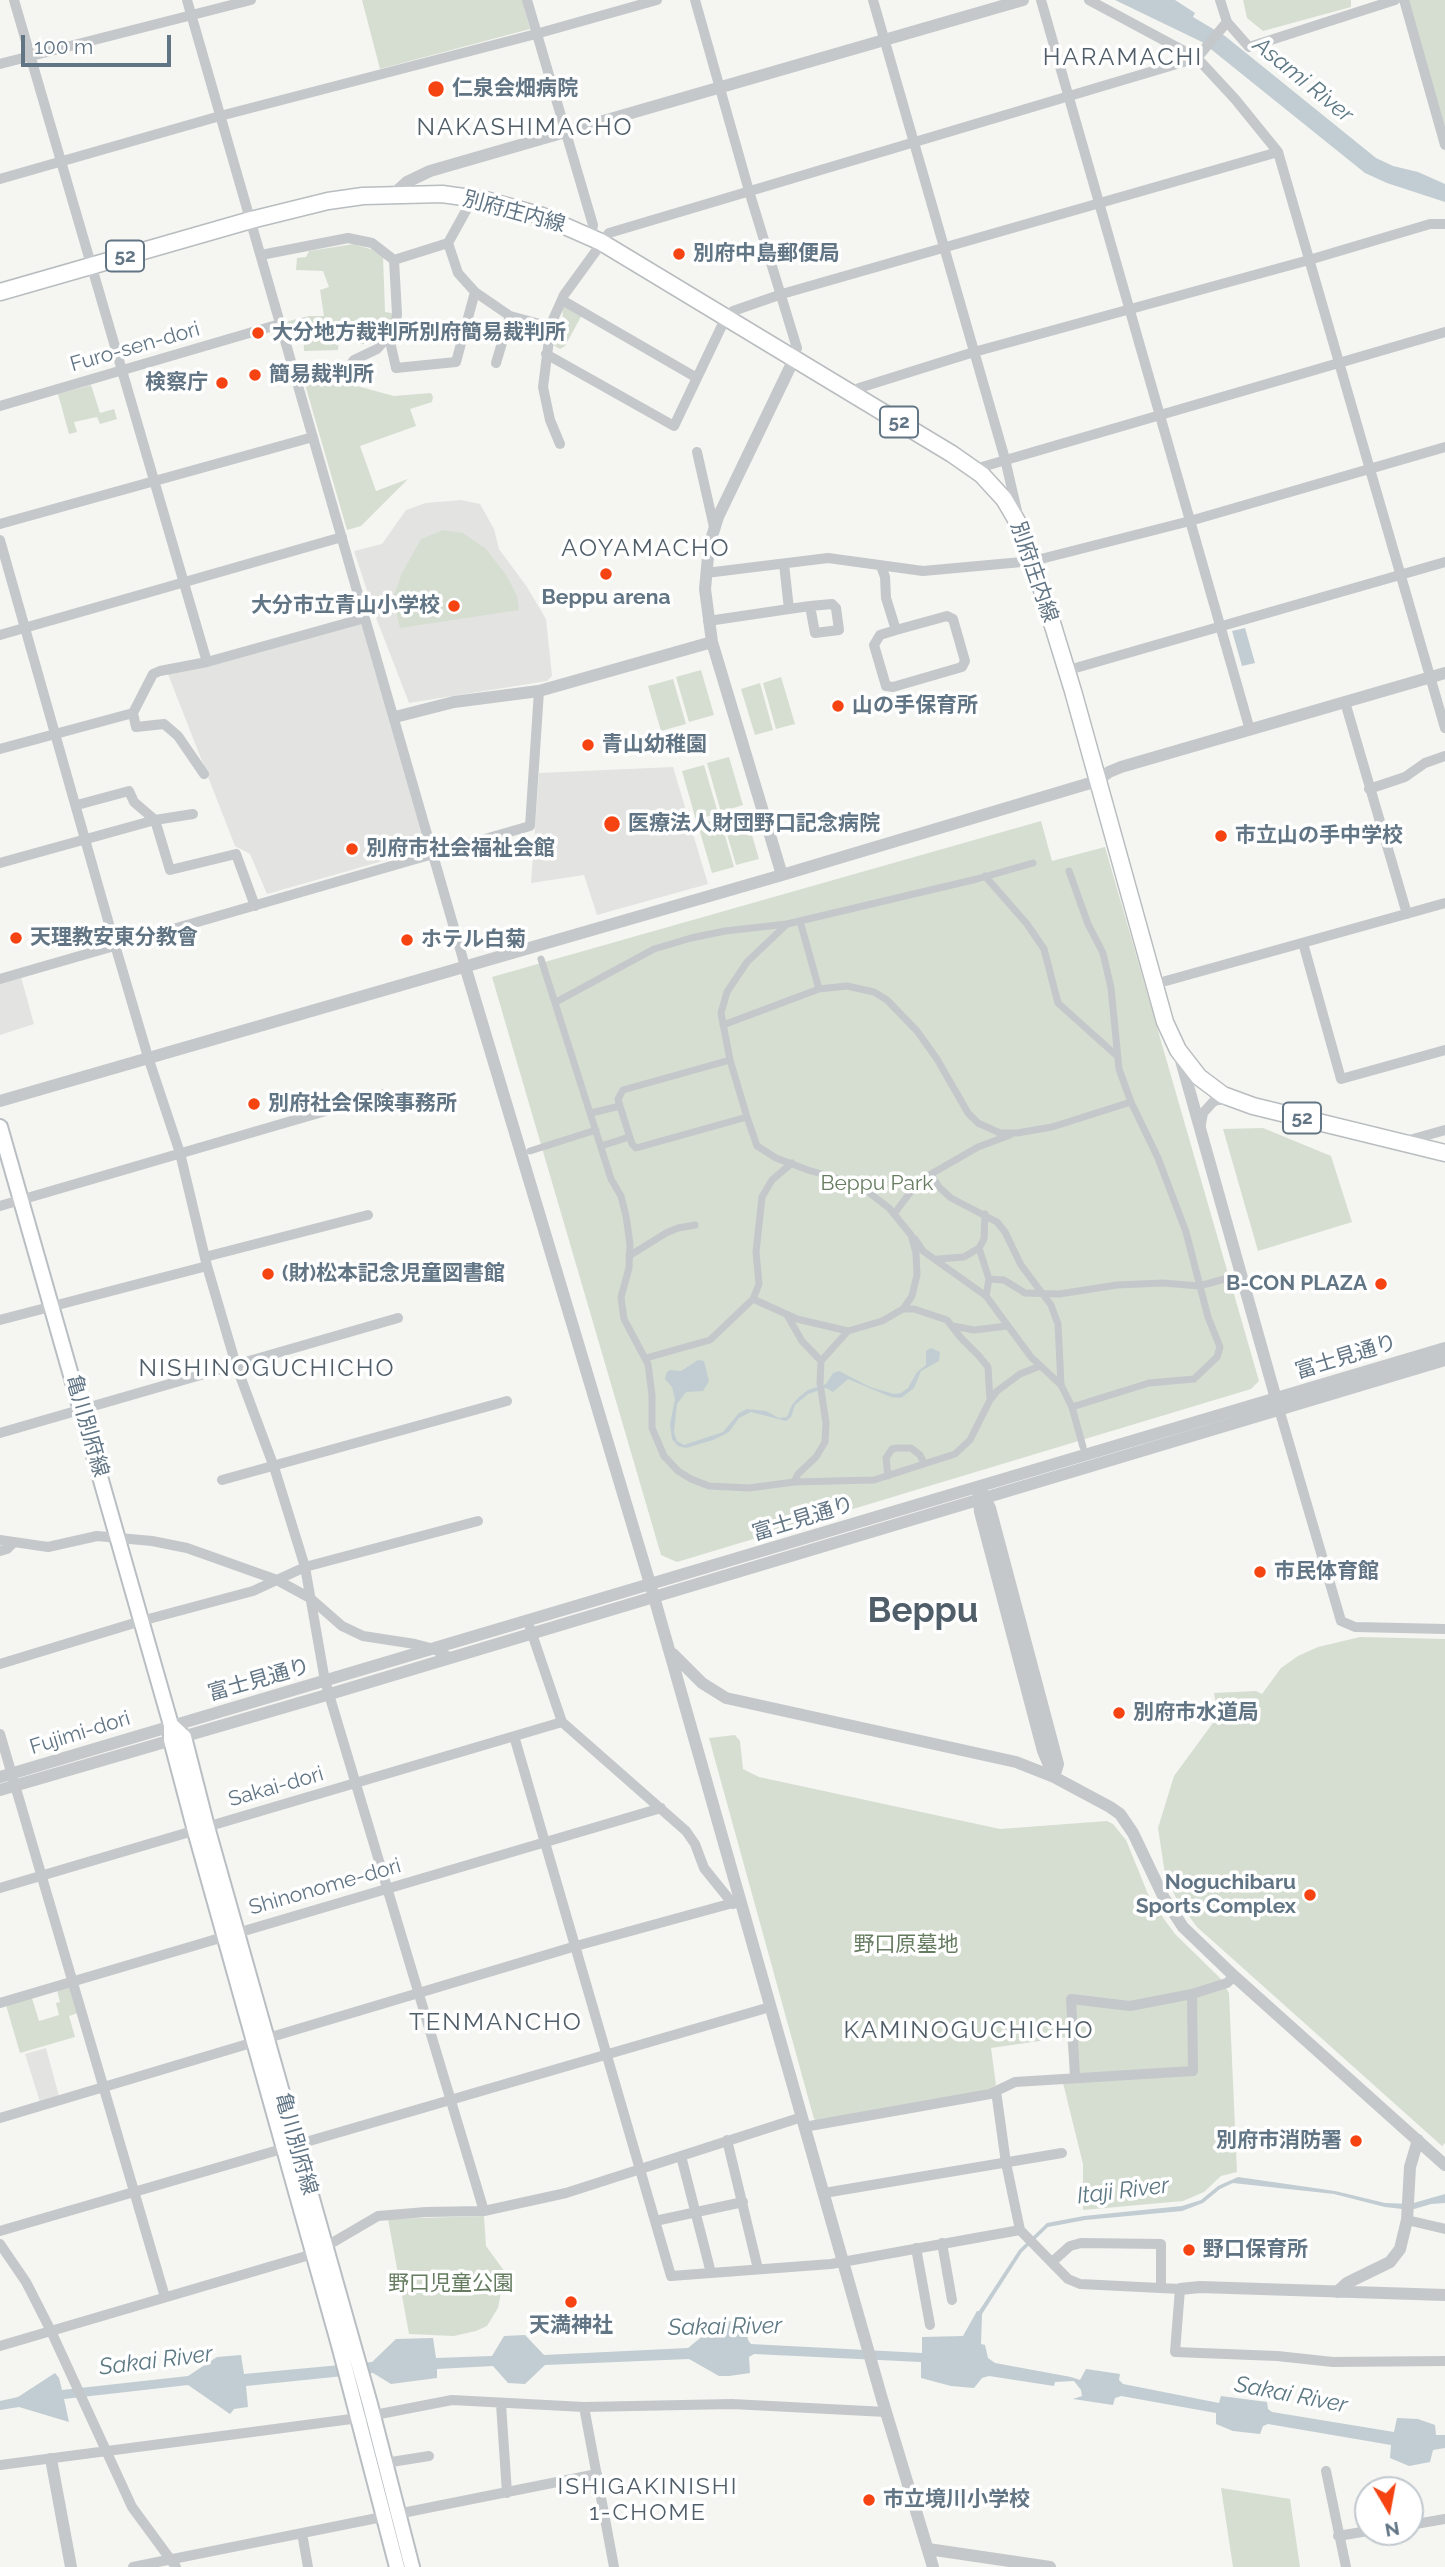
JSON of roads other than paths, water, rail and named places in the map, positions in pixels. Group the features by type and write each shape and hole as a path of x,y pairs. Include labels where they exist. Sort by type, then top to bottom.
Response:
{"main road":[{"name":"別府庄内線","path":"251,220 328,201 394,194 442,194 473,198 542,216 596,239 975,470 999,493 1021,528 1033,561 1073,691 1165,1022 1190,1068 1209,1086 1240,1102 1445,1153"},
{"name":"52","path":"0,292 251,220"},
{"name":"亀川別府線","path":"0,1127 175,1734 391,2514 412,2567"},
{"name":"亀川別府線","path":"364,2410 385,2463 397,2567"}],"street":[{"path":"14,0 207,662"},
{"path":"187,0 465,966 652,1591 737,1903 770,2007 933,2567"},
{"path":"0,64 251,0"},
{"path":"527,0 596,239"},
{"path":"0,179 220,116 657,0"},
{"path":"695,0 797,348 714,527 705,589 712,642 782,875"},
{"path":"873,0 1005,459 1021,528"},
{"path":"394,194 407,182 430,171 1023,0"},
{"path":"1041,0 1251,730"},
{"path":"1089,0 1199,57 1278,152 1445,728"},
{"path":"1220,0 1224,26 1249,47 1395,0"},
{"path":"1404,0 1445,145"},
{"path":"560,444 550,420 543,387 546,354 551,327 562,300 596,239 1199,57 1224,26"},
{"path":"546,354 674,426 726,317 733,311 782,294 1278,152"},
{"path":"394,260 448,243 473,198"},
{"path":"854,395 859,388 975,352 1430,224 1445,224"},
{"path":"261,255 348,238 372,243 394,260 397,314 395,329 389,337 377,349 354,360 343,375 319,372 296,378"},
{"path":"448,243 458,273 475,292 510,316 551,327"},
{"path":"389,337 396,368 456,362 475,292"},
{"path":"562,300 697,378"},
{"path":"496,362 510,316"},
{"name":"Furo-sen-dori","path":"0,406 280,324"},
{"path":"975,470 1005,459 1445,332"},
{"path":"0,524 313,437"},
{"path":"706,573 828,558 923,571 1033,561 1190,520 1445,447"},
{"path":"697,452 714,527"},
{"path":"0,635 342,537"},
{"path":"0,540 115,945 180,1153 206,1262 236,1365 274,1467 305,1567 328,1688 484,2211"},
{"path":"1072,669 1445,562"},
{"path":"784,564 789,609"},
{"path":"881,565 885,577 886,598 896,630"},
{"path":"708,621 810,606"},
{"path":"947,616 953,619 965,661 961,667 893,687 886,686 874,645 880,635 896,630 947,616"},
{"path":"204,774 178,736 164,724 136,727 133,713 153,674 207,662 365,618"},
{"path":"395,717 454,702 539,691 712,642"},
{"path":"0,1101 1097,782 1108,772 1445,673"},
{"path":"0,979 530,826 539,691"},
{"path":"1345,702 1407,914"},
{"path":"0,750 133,713"},
{"path":"1369,789 1405,777 1425,763 1445,756"},
{"path":"77,804 129,790 134,802 155,820 170,870 236,854 255,906"},
{"path":"0,863 155,820 193,814"},
{"path":"556,1002 654,949 708,933 787,924 1033,863"},
{"path":"1069,871 1088,923 1100,946 1108,977 1116,1056 1131,1102 1158,1158 1186,1232 1199,1286 1220,1347 1217,1357 1200,1375 1187,1381 1149,1383 1072,1407"},
{"path":"985,876 1027,924 1044,949 1058,1003 1116,1056"},
{"path":"1155,984 1445,903"},
{"path":"800,921 820,989"},
{"path":"787,924 747,962 727,992 722,1006 730,1060 757,1146 776,1158 858,1185 894,1214 923,1251 986,1296 1040,1366 1061,1385 1072,1407 1083,1447"},
{"path":"1303,943 1340,1079 1445,1051"},
{"path":"541,959 566,1042 626,1216 629,1256 621,1297 624,1319 646,1358 650,1374 654,1437 668,1462 678,1471 700,1484 749,1488 794,1482 874,1480 888,1476 948,1457 965,1445 975,1433 990,1400 1008,1381 1040,1366"},
{"path":"723,1025 820,989 847,986 874,992 887,1000 917,1031 974,1119 1000,1133 1052,1127 1131,1102"},
{"path":"1178,1049 1341,1621 1355,1627 1445,1629"},
{"path":"730,1060 623,1090 618,1098 629,1137 632,1144 640,1149 747,1117"},
{"path":"0,1206 384,1094"},
{"path":"1200,1131 1203,1113 1213,1102 1222,1099 1240,1102"},
{"path":"591,1113 620,1105"},
{"path":"530,1151 596,1130"},
{"path":"1402,1142 1445,1130"},
{"path":"894,1214 909,1194 931,1174 978,1147 1017,1133"},
{"path":"601,1146 629,1137"},
{"path":"646,1358 709,1340 753,1299 760,1284 755,1252 762,1197 772,1180 792,1163"},
{"path":"931,1174 939,1187 951,1198 997,1222 1005,1232 1021,1265 1051,1305 1057,1319 1061,1385"},
{"path":"937,1259 964,1257 979,1248 984,1239 985,1214"},
{"path":"0,1320 368,1215"},
{"path":"629,1256 666,1233 695,1225"},
{"path":"753,1299 810,1323 848,1331 882,1321 903,1308 912,1296 917,1275 916,1253 911,1235"},
{"path":"979,1248 989,1279 986,1296"},
{"path":"989,1279 1004,1280 1025,1293 1059,1294 1117,1285 1163,1283 1199,1286 1232,1277"},
{"path":"903,1308 935,1315 953,1326 988,1367 990,1400"},
{"path":"786,1314 802,1341 821,1361"},
{"path":"0,1433 398,1318"},
{"path":"953,1326 974,1330 1007,1326"},
{"path":"794,1482 825,1442 826,1423 820,1387 821,1361 848,1331"},
{"name":"富士見通り","path":"175,1734 328,1688 434,1649 530,1627 981,1494 1277,1404 1445,1348"},
{"path":"1277,1404 1445,1360"},
{"path":"222,1480 506,1401"},
{"path":"888,1476 886,1458 892,1449 911,1448 920,1455 924,1463"},
{"path":"981,1494 1040,1740 1054,1777"},
{"path":"981,1494 1058,1764 1054,1777"},
{"path":"0,1664 141,1621 253,1591 305,1567 478,1521"},
{"path":"0,1540 48,1548 97,1536 152,1541 195,1551 277,1580 310,1598 342,1626 363,1636 415,1644 434,1649 451,1658"},
{"path":"0,1551 13,1543"},
{"path":"328,1688 451,1658 530,1627 562,1722 686,1831 695,1844 704,1868 737,1903"},
{"path":"667,1644 688,1671 712,1691 726,1698 1016,1762 1100,1800 1119,1814 1136,1837 1164,1898 1178,1921 1234,1976 1445,2165"},
{"name":"Sakai-dori","path":"0,1888 562,1722"},
{"path":"0,1734 9,1779 74,1981 165,2297"},
{"name":"Fujimi-dori","path":"9,1779 133,1751 175,1734"},
{"name":"Fujimi-dori","path":"0,1790 9,1779 175,1734"},
{"path":"514,1736 671,2276 831,2264 1022,2231"},
{"path":"1016,1762 1031,1758 1038,1749 1040,1740"},
{"name":"Shinonome-dori","path":"0,2003 661,1808"},
{"path":"0,2118 576,1946 737,1903"},
{"path":"1075,2078 1072,1999 1130,2006 1192,1994 1227,1983 1234,1976"},
{"path":"0,2346 320,2251 378,2217 426,2212 484,2211 566,2193 727,2140 803,2122 996,2091 1015,2082 1193,2071 1192,1994"},
{"path":"0,2231 770,2007"},
{"path":"996,2091 1006,2163 1022,2231 1068,2279 1080,2284 1180,2289 1199,2287 1445,2295"},
{"path":"727,2140 758,2269"},
{"path":"1337,2291 1395,2257 1404,2239 1408,2216 1410,2166 1418,2140"},
{"path":"824,2193 1062,2153"},
{"path":"681,2156 711,2273"},
{"path":"655,2221 743,2202"},
{"path":"1408,2216 1445,2228"},
{"path":"942,2243 952,2300"},
{"path":"1052,2262 1070,2246 1080,2243 1161,2244 1161,2288"},
{"path":"0,2244 26,2282 51,2331 132,2507 174,2563"},
{"path":"916,2248 930,2325"},
{"path":"1180,2289 1175,2352 1277,2356 1333,2362 1445,2361"},
{"path":"0,2466 107,2453 364,2410 452,2400 584,2407 733,2404 886,2413"},
{"path":"501,2404 507,2493"},
{"path":"584,2407 614,2567"},
{"path":"385,2463 429,2456"},
{"path":"51,2459 71,2567"},
{"path":"1326,2471 1346,2567"},
{"path":"133,2567 174,2563 391,2514 597,2474"},
{"path":"1424,2523 1445,2519"},
{"path":"302,2533 308,2567"},
{"path":"1338,2536 1354,2533"},
{"path":"928,2549 1050,2567"}],"water":[{"path":"1115,0 1175,0 1195,13 1193,17 1225,36 1376,158 1445,184 1445,202 1365,173 1202,42"},
{"path":"1245,628 1255,663 1242,666 1232,631"},
{"path":"931,1348 940,1352 939,1361 921,1371 914,1388 901,1398 891,1397 848,1379 833,1392 826,1388 808,1394 795,1405 791,1417 786,1421 751,1412 739,1418 729,1432 713,1440 686,1448 678,1446 672,1439 670,1424 675,1399 672,1387 665,1379 667,1372 681,1371 698,1360 704,1361 709,1381 703,1391 686,1392 677,1404 674,1432 677,1441 684,1445 723,1432 739,1413 747,1409 766,1411 779,1418 787,1417 799,1397 808,1390 826,1384 833,1373 839,1371 870,1387 894,1394 901,1393 926,1365 926,1351"},
{"name":"Sakai River","path":"1238,2177 1335,2191 1385,2203 1410,2204 1445,2194 1445,2203 1411,2210 1385,2207 1334,2194 1233,2183 1220,2189 1203,2203 1182,2211 1085,2220 1048,2227 1022,2252 982,2314 981,2344 985,2345 988,2358 995,2363 1080,2380 1086,2369 1120,2374 1119,2380 1123,2384 1219,2403 1221,2396 1267,2402 1268,2409 1272,2412 1394,2432 1397,2418 1418,2419 1435,2425 1436,2435 1445,2435 1445,2448 1433,2450 1430,2462 1409,2466 1390,2458 1391,2445 1268,2424 1263,2426 1260,2434 1233,2431 1216,2424 1216,2413 1121,2396 1115,2398 1113,2405 1073,2399 1082,2396 1074,2381 1055,2382 1054,2386 989,2376 982,2378 974,2388 951,2386 921,2378 921,2362 754,2354 749,2357 750,2373 729,2376 719,2376 689,2359 545,2365 525,2384 508,2383 493,2366 437,2369 437,2378 391,2384 373,2373 246,2386 248,2407 234,2409 230,2414 188,2385 64,2399 69,2422 19,2407 0,2410 0,2401 18,2397 55,2373 62,2390 188,2376 217,2357 241,2355 244,2374 372,2362 396,2339 433,2338 436,2358 492,2356 504,2336 525,2335 544,2355 688,2348 721,2321 746,2322 751,2344 922,2353 922,2337 963,2336 1019,2250 1047,2223 1084,2216 1182,2206 1201,2200 1218,2186"}],"place":[{"name":"仁泉会畑病院","path":"436,89"},
{"name":"別府中島郵便局","path":"679,254"},
{"name":"大分地方裁判所別府簡易裁判所","path":"258,333"},
{"name":"簡易裁判所","path":"255,375"},
{"name":"検察庁","path":"222,383"},
{"name":"Beppu arena","path":"606,574"},
{"name":"大分市立青山小学校","path":"454,606"},
{"name":"山の手保育所","path":"838,706"},
{"name":"青山幼稚園","path":"588,745"},
{"name":"医療法人財団野口記念病院","path":"612,824"},
{"name":"市立山の手中学校","path":"1221,836"},
{"name":"別府市社会福祉会館","path":"352,849"},
{"name":"天理教安東分教會","path":"16,938"},
{"name":"ホテル白菊","path":"407,940"},
{"name":"別府社会保険事務所","path":"254,1104"},
{"name":"(財)松本記念児童図書館","path":"268,1274"},
{"name":"B-CON PLAZA","path":"1381,1284"},
{"name":"市民体育館","path":"1260,1572"},
{"name":"別府市水道局","path":"1119,1713"},
{"name":"Noguchibaru Sports Complex","path":"1310,1895"},
{"name":"別府市消防署","path":"1356,2141"},
{"name":"野口保育所","path":"1189,2250"},
{"name":"天満神社","path":"571,2302"},
{"name":"市立境川小学校","path":"869,2500"}],"district":[{"name":"HARAMACHI","path":"1123,58"},
{"name":"NAKASHIMACHO","path":"525,128"},
{"name":"AOYAMACHO","path":"646,549"},
{"name":"NISHINOGUCHICHO","path":"267,1369"},
{"name":"Beppu","path":"923,1611"},
{"name":"TENMANCHO","path":"496,2023"},
{"name":"KAMINOGUCHICHO","path":"969,2031"},
{"name":"ISHIGAKINISHI 1-CHOME","path":"648,2500"}],"water label":[{"name":"Asami River","path":"1303,80"},
{"name":"Itaji River","path":"1123,2191"}],"park label":[{"name":"Beppu Park","path":"877,1184"},
{"name":"野口原墓地","path":"906,1945"},
{"name":"野口児童公園","path":"451,2284"}]}
